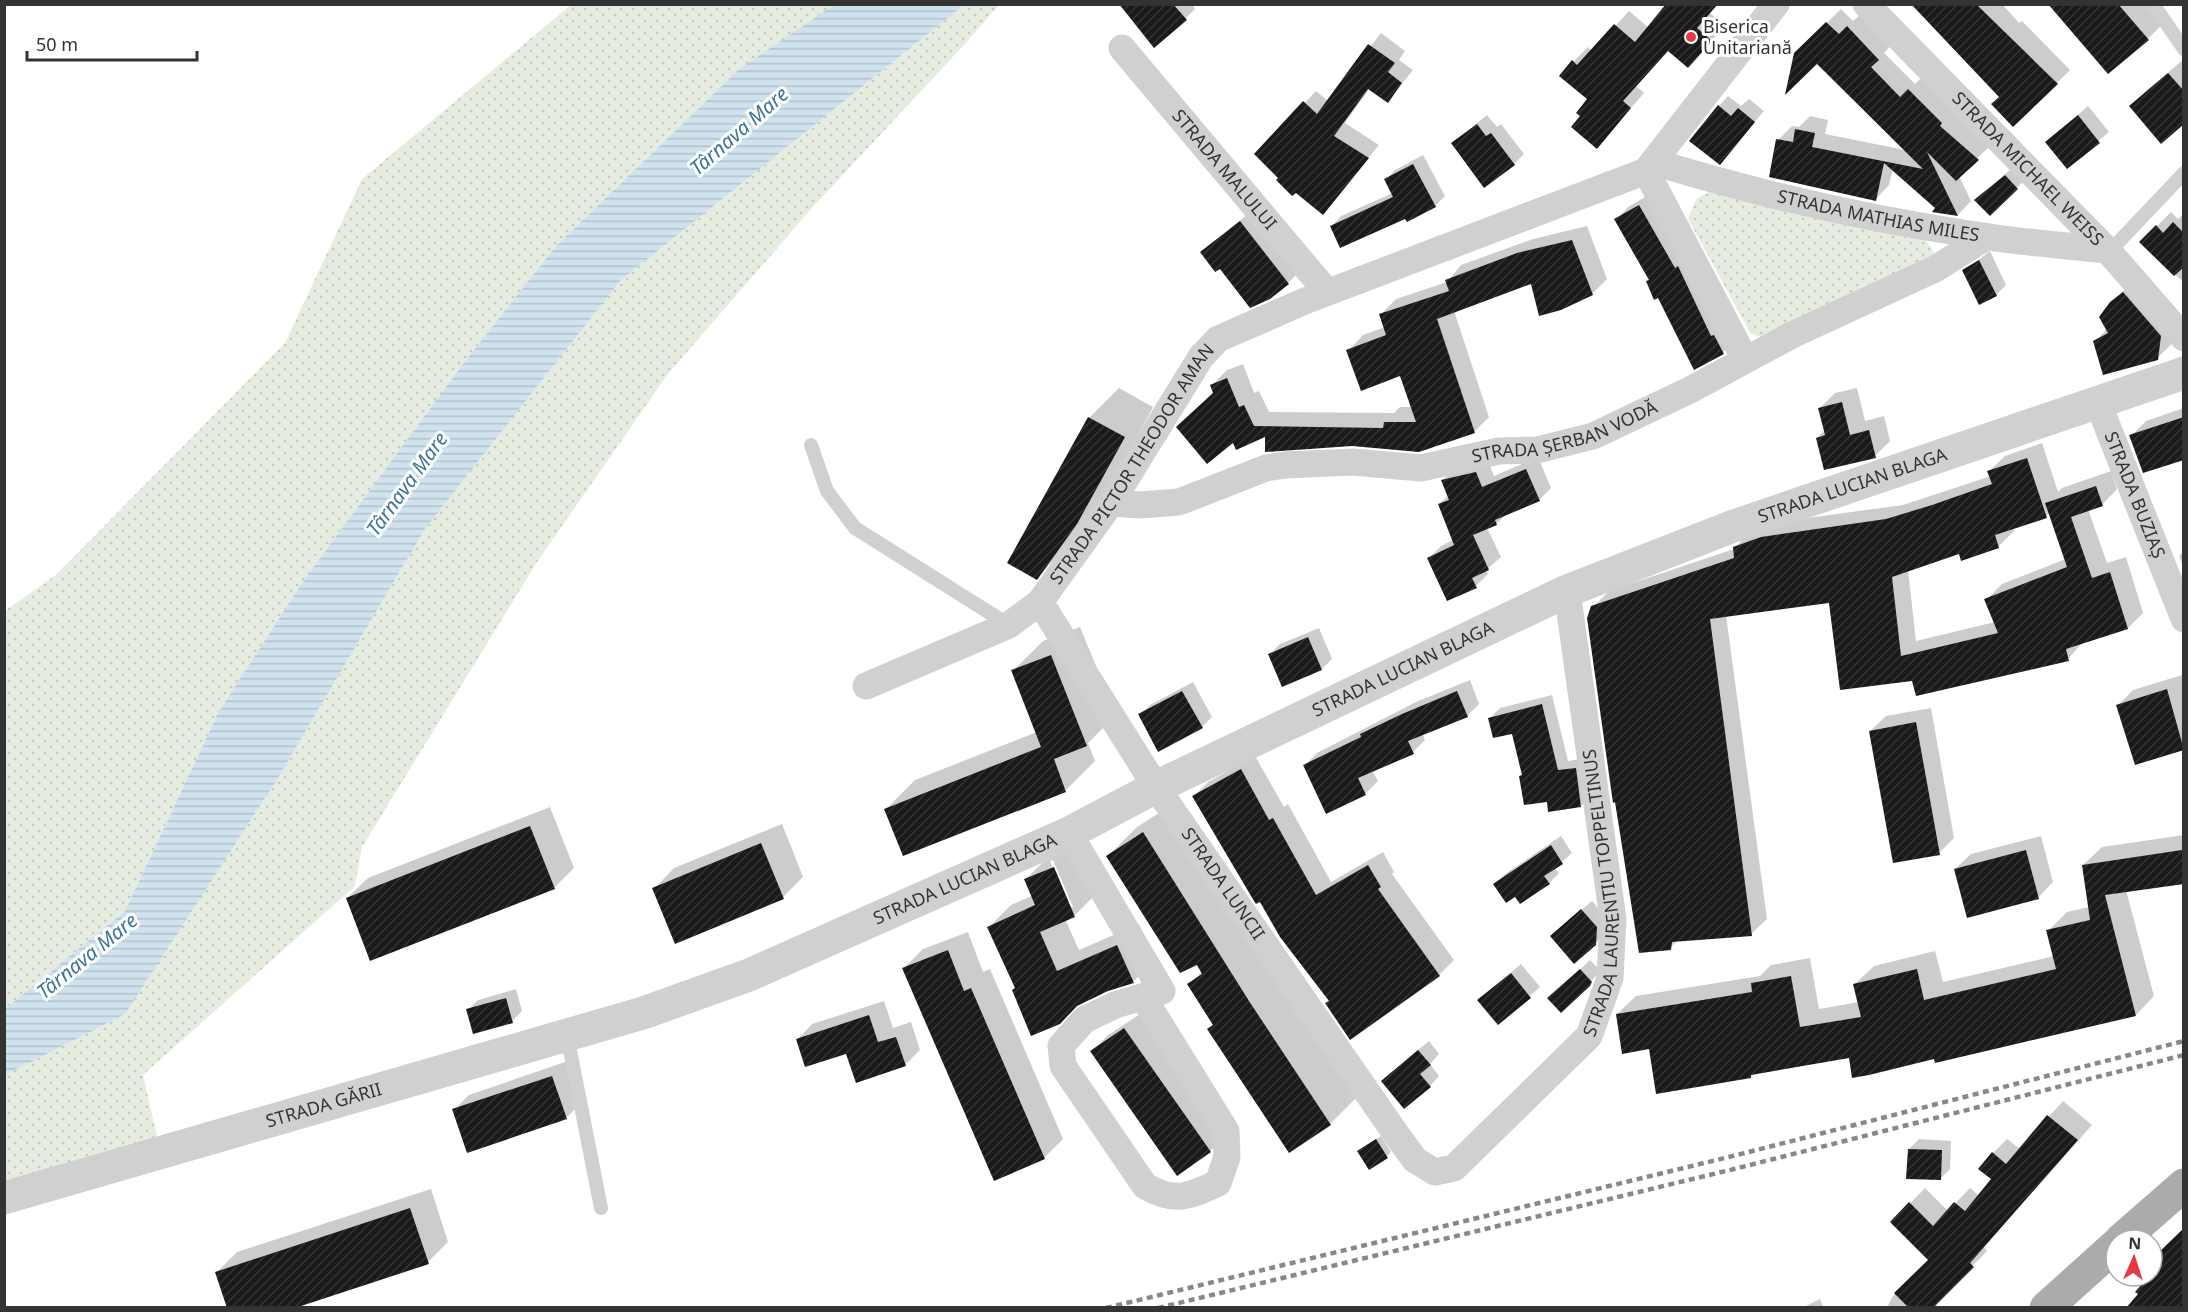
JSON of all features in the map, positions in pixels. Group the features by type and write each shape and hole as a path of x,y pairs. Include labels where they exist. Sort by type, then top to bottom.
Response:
{"main road":[{"path":"2135,1228 2184,1185"},
{"path":"2046,1308 2104,1256"}],"street":[{"path":"1745,358 1650,167 1776,4"},
{"name":"STRADA MICHAEL WEISS","path":"1866,4 2107,251 2184,338"},
{"name":"STRADA MALULUI","path":"1122,48 1327,292"},
{"name":"STRADA MATHIAS MILES","path":"1650,167 1917,226 1986,237 2107,251"},
{"name":"STRADA PICTOR THEODOR AMAN","path":"866,686 1009,625 1040,602 1111,503 1202,357 1218,339 1327,292 1650,167"},
{"name":"STRADA ȘERBAN VODĂ","path":"1111,503 1140,505 1179,502 1266,468 1307,462 1353,462 1421,468 1499,451 1538,450 1593,436 1690,390 1745,358 1935,269 1986,237"},
{"name":"STRADA LUCIAN BLAGA","path":"643,1013 749,975 1069,833 1156,787 1567,591 1731,526 2184,374"},
{"name":"STRADA BUZIAȘ","path":"2098,403 2184,620"},
{"name":"STRADA LAURENTIU TOPPELTINUS","path":"1415,1160 1435,1172 1454,1168 1588,1036 1611,978 1613,919 1567,591"},
{"name":"STRADA LUNCII","path":"1040,602 1156,787 1415,1160"},
{"path":"1069,833 1162,992 1143,997 1115,1005 1084,1020 1062,1046 1063,1066 1145,1186 1163,1196 1190,1196 1218,1183 1227,1157 1226,1131 1143,997"},
{"name":"STRADA GĂRII","path":"4,1198 643,1013"}],"lane":[{"path":"2153,4 2184,50"},
{"path":"2107,251 2184,173"},
{"path":"811,445 827,491 855,528 1009,625"},
{"path":"567,1035 601,1208"}],"shaded area":[{"path":"571,5 835,5 738,70 555,247 462,365 306,577 219,711 125,911 5,1009 5,611 57,574 285,343 362,179"},
{"path":"964,5 999,5 811,209 667,375 537,562 362,847 355,886 143,1075 161,1153 5,1198 5,1075 125,1013 275,783 425,529 620,281"},
{"path":"1725,183 1917,226 1936,256 1771,340 1751,334 1688,219 1696,199"}],"water":[{"name":"Târnava Mare","path":"835,4 964,5 620,281 425,529 275,783 125,1014 5,1075 5,1009 125,911 219,711 306,577 462,365 555,247 738,70"}],"building":[{"path":"1119,4 1173,4 1187,20 1154,48"},
{"path":"1666,4 1718,4 1697,28 1712,41 1688,68 1668,51 1623,101 1631,108 1597,149 1571,127 1580,116 1576,113 1587,99 1559,76 1572,60 1577,65 1614,24 1635,42"},
{"path":"1911,4 1976,4 2058,84 2013,127 1991,104 1999,97"},
{"path":"2048,4 2118,4 2149,40 2108,74"},
{"path":"1826,22 1839,34 1847,26 1879,60 1871,67 1900,97 1908,89 1942,123 1940,126 1979,160 1956,181 1927,152 1958,216 1932,212 1935,208 1884,163 1876,201 1769,177 1776,139 1793,142 1795,129 1815,133 1812,147 1923,169 1817,64 1785,95 1794,53"},
{"path":"1368,44 1395,63 1388,72 1402,83 1388,103 1368,89 1334,136 1369,158 1323,215 1296,193 1292,196 1254,154 1303,101 1317,114"},
{"path":"2168,73 2184,91 2184,124 2161,144 2129,106"},
{"path":"1718,105 1731,116 1738,108 1755,122 1720,165 1689,141"},
{"path":"2078,115 2100,143 2067,169 2045,142"},
{"path":"1477,124 1486,136 1491,133 1515,165 1484,188 1451,143"},
{"path":"1413,164 1436,207 1407,222 1405,219 1340,248 1330,226 1393,197 1384,179"},
{"path":"2005,175 2018,189 1990,216 1974,200"},
{"path":"1639,205 1675,268 1678,266 1711,336 1714,335 1724,354 1694,370 1658,298 1654,300 1646,281 1649,280 1614,219"},
{"path":"1240,221 1289,284 1270,299 1250,308 1220,269 1215,272 1200,252"},
{"path":"2173,222 2184,233 2184,267 2174,276 2139,242 2156,225 2163,233"},
{"path":"1572,240 1593,295 1561,310 1539,316 1531,284 1437,319 1475,433 1419,452 1352,446 1265,452 1265,437 1236,450 1233,443 1207,464 1176,427 1213,393 1210,385 1227,378 1239,407 1244,405 1254,426 1383,428 1384,422 1416,422 1400,376 1361,391 1346,350 1386,335 1379,314 1449,291 1445,280 1517,253"},
{"path":"1979,260 1997,296 1979,305 1962,270"},
{"path":"2123,292 2161,336 2158,360 2103,375 2093,341 2108,333 2099,317 2110,302"},
{"path":"1842,402 1850,435 1869,430 1876,458 1824,470 1816,438 1825,435 1818,408"},
{"path":"1088,417 1125,437 1077,524 1037,580 1007,563"},
{"path":"2184,417 2184,460 2143,473 2129,435"},
{"path":"2027,458 2047,518 1995,535 1999,548 1961,561 1959,554 1892,577 1901,656 1998,633 1984,599 2067,567 2045,503 2096,486 2103,506 2071,517 2092,578 2110,572 2128,629 2066,649 2069,661 1916,696 1912,681 1840,690 1829,603 1710,619 1752,936 1672,942 1671,950 1639,953 1615,802 1613,803 1587,618 1591,606 1734,558 1733,547 1761,537 1886,519 1932,505 1992,484 1987,471"},
{"path":"1526,469 1540,501 1495,520 1497,525 1473,535 1489,570 1472,578 1477,588 1447,601 1427,558 1454,545 1438,504 1449,500 1441,480 1476,472 1482,487"},
{"path":"1308,637 1322,670 1282,687 1268,654"},
{"path":"1051,655 1087,746 1054,759 1066,792 903,856 884,809 1041,747 1011,670"},
{"path":"2167,689 2184,750 2135,765 2116,705"},
{"path":"1182,691 1203,728 1158,752 1138,714"},
{"path":"1457,691 1468,717 1408,741 1414,754 1358,778 1366,795 1326,814 1303,765 1361,737 1360,734"},
{"path":"1542,704 1558,770 1576,768 1581,807 1548,812 1547,802 1524,805 1519,776 1522,775 1512,734 1493,738 1488,718"},
{"path":"1916,722 1940,855 1893,863 1869,731"},
{"path":"1241,769 1269,820 1273,818 1316,895 1368,865 1381,887 1378,889 1440,976 1350,1040 1325,1003 1329,1001 1280,937 1260,902 1256,904 1254,901 1192,796"},
{"path":"530,826 555,889 370,961 346,898"},
{"path":"1143,832 1249,1001 1331,1125 1289,1153 1207,1029 1213,1025 1187,984 1202,974 1197,965 1180,973 1106,856"},
{"path":"761,843 784,899 675,944 652,888"},
{"path":"1551,845 1563,864 1544,876 1550,884 1520,904 1515,897 1506,903 1493,884"},
{"path":"2026,850 2039,899 1967,918 1954,869"},
{"path":"2182,850 2184,884 2105,895 2136,1016 1935,1063 1934,1059 1852,1078 1849,1058 1656,1094 1649,1049 1622,1054 1616,1014 1752,992 1751,983 1791,976 1800,1027 1861,1017 1853,984 1917,969 1924,1000 2056,969 2046,930 2090,920 2082,865"},
{"path":"1054,867 1075,917 1040,932 1057,971 1117,945 1134,983 1108,991 1077,1006 1060,1024 1031,1036 1012,990 1015,988 987,927 1035,905 1024,879"},
{"path":"1581,909 1597,927 1596,945 1574,964 1550,936"},
{"path":"948,950 964,991 971,988 1045,1159 994,1181 902,968"},
{"path":"1580,969 1592,982 1561,1013 1547,998"},
{"path":"1511,973 1531,998 1498,1025 1477,1000"},
{"path":"506,998 513,1023 473,1034 466,1009"},
{"path":"869,1015 878,1042 896,1037 906,1066 856,1083 846,1054 805,1067 796,1039"},
{"path":"1124,1028 1211,1152 1177,1176 1090,1051"},
{"path":"1418,1050 1431,1065 1420,1074 1431,1087 1404,1109 1381,1081"},
{"path":"552,1076 567,1119 467,1153 452,1109"},
{"path":"2047,1115 2078,1140 1970,1263 1974,1267 1933,1308 1909,1308 1894,1293 1928,1260 1890,1222 1909,1202 1933,1226 1954,1202 1965,1211 1991,1179 1978,1169 1992,1152 2006,1164"},
{"path":"1376,1139 1388,1158 1369,1170 1357,1151"},
{"path":"1908,1149 1942,1150 1941,1180 1906,1179"},
{"path":"410,1208 429,1264 295,1308 227,1308 215,1272"},
{"path":"2184,1228 2184,1308 2126,1308 2138,1294 2135,1292 2138,1288 2164,1288 2164,1247"}],"railway":[{"path":"1106,1308 1729,1157 2184,1041"},
{"path":"1158,1308 1734,1169 2184,1055"}],"place":[{"name":"Biserica Unitariană","path":"1691,37"}]}
